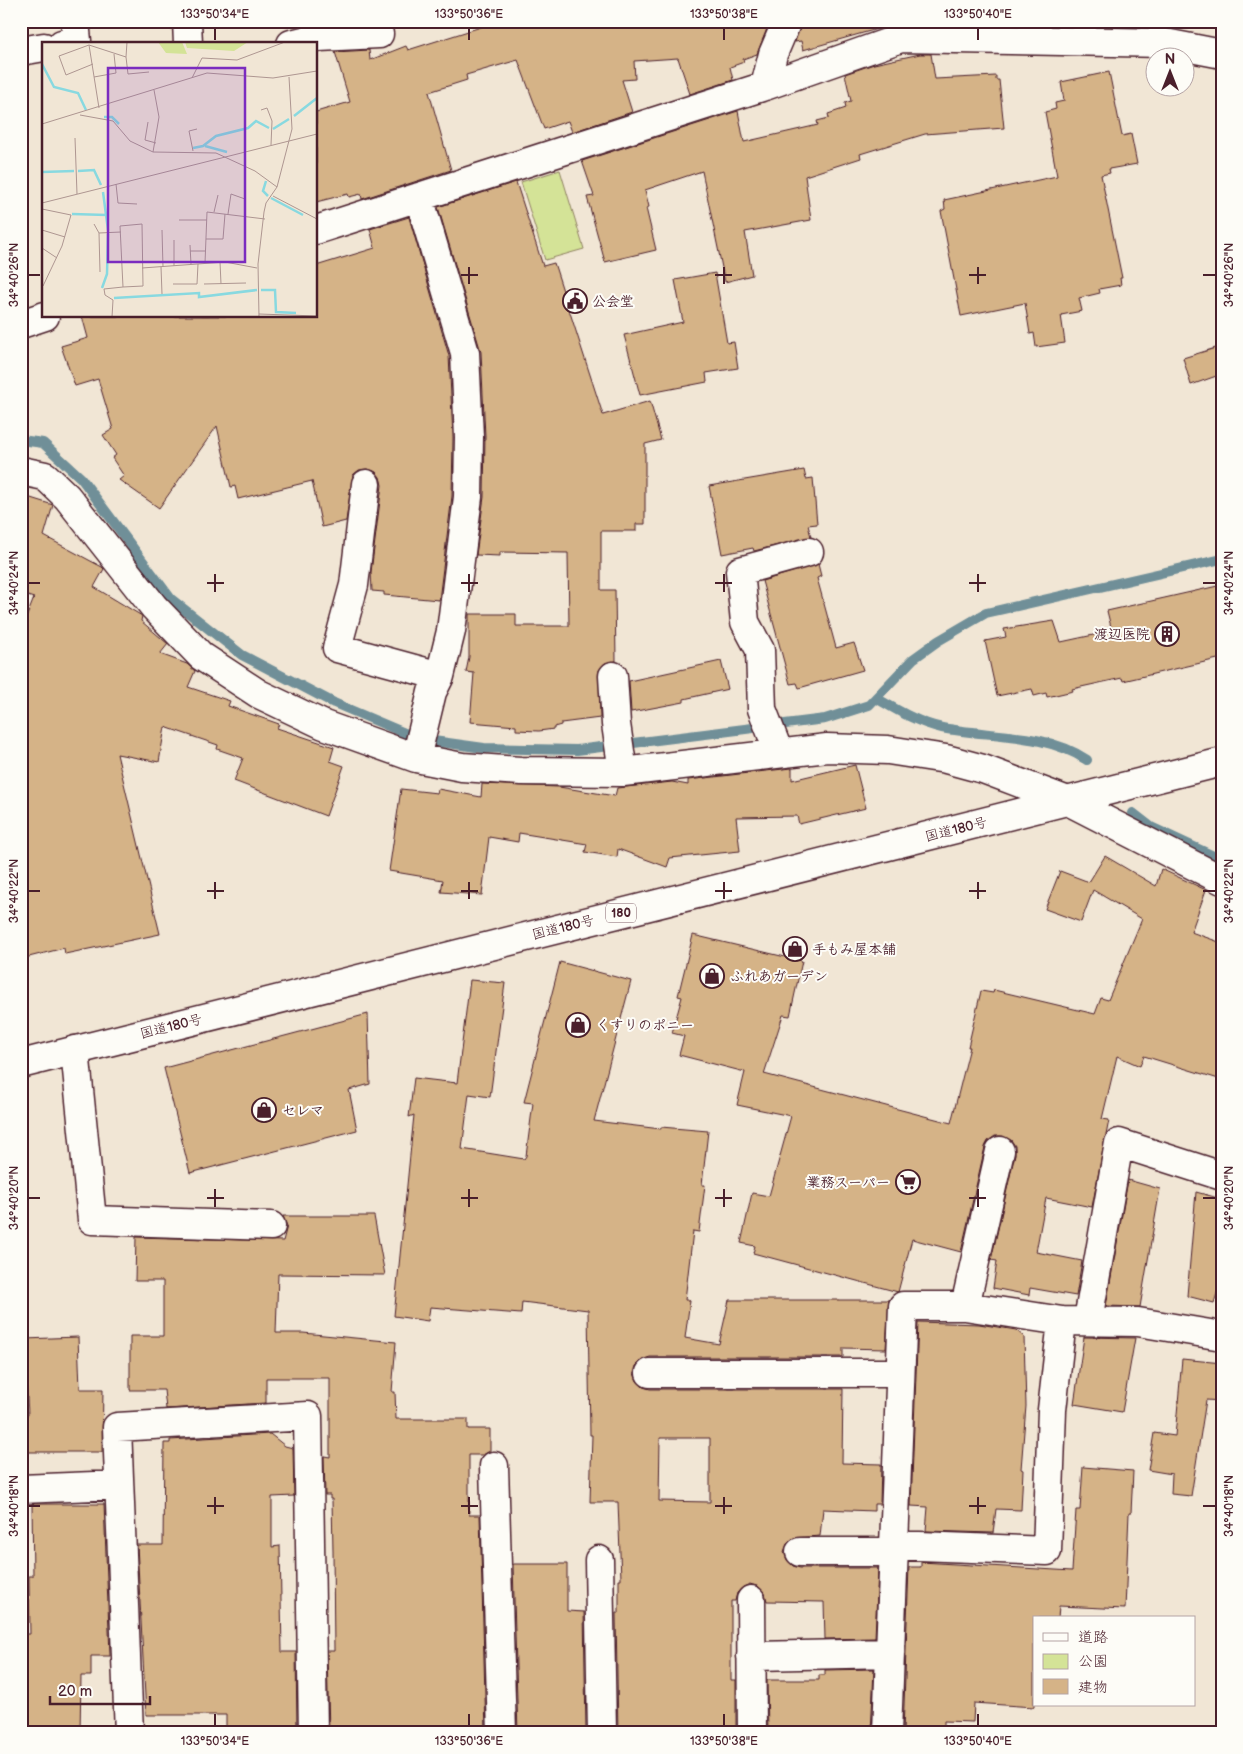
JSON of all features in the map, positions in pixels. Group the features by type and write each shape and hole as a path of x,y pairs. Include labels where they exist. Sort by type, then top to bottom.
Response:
{"main road":[{"path":"72,42 77,41 75,21"},
{"path":"187,21 188,42"},
{"path":"765,86 774,54 787,21"},
{"path":"299,42 319,37 379,34"},
{"path":"318,229 765,86 901,38 1166,43 1222,54"},
{"path":"21,51 42,47"},
{"path":"416,758 432,692 440,676 452,622 468,497 465,353 420,197"},
{"path":"21,324 42,317"},
{"path":"21,471 45,476 67,497 154,607 201,656 259,694 324,725 416,758 462,768 520,771 623,772 779,752 826,748 888,750 946,759 983,769 1068,801 1222,880"},
{"path":"366,484 354,585 337,648 440,676"},
{"path":"779,752 762,709 760,650 745,622 740,572 809,552"},
{"path":"613,676 616,724 623,772"},
{"name":"国道180号","path":"21,1064 1222,762"},
{"path":"76,1050 92,1220 271,1226"},
{"path":"800,1552 893,1548 1046,1551 1052,1410 1119,1143 1222,1176"},
{"path":"965,1306 1000,1151"},
{"path":"887,1733 903,1306 965,1306 1075,1321 1138,1322 1222,1336"},
{"path":"650,1373 900,1373"},
{"path":"128,1733 117,1427 308,1416 313,1733"},
{"path":"494,1466 502,1733"},
{"path":"21,1489 118,1485"},
{"path":"599,1560 602,1733"},
{"path":"751,1600 752,1733"},
{"path":"751,1656 890,1653"}],"green space":[{"path":"560,170 584,249 545,260 521,182"}],"building":[{"path":"482,21 770,21 757,54 743,59 744,62 730,67 733,80 690,94 678,58 634,61 635,79 622,80 632,112 572,132 568,121 544,129 518,60 466,75 467,80 429,92 451,170 362,199 361,194 349,197 348,194 318,202 318,111 350,102 335,52 369,50 370,60 406,46 408,50 484,26"},
{"path":"802,21 876,21 877,29 803,50 801,41 795,42"},
{"path":"920,54 931,54 935,79 996,76 996,80 999,80 1004,128 925,134 860,154 861,158 805,176 811,220 745,232 752,275 725,282 702,171 645,190 649,207 646,208 656,250 605,262 587,197 594,196 582,161 738,111 744,142 818,125 817,121 829,118 828,114 846,108 845,103 851,101 845,74 874,64"},
{"path":"1109,72 1122,136 1131,134 1137,164 1109,169 1110,173 1101,175 1122,278 1120,278 1121,285 1099,289 1100,293 1079,298 1082,311 1061,315 1065,343 1036,347 1034,333 1030,334 1025,303 961,316 941,211 945,209 944,200 1057,176 1045,112 1056,109 1055,103 1064,101 1061,82"},
{"path":"516,182 543,266 554,263 603,415 650,401 661,440 645,444 645,524 636,524 636,531 601,531 601,590 615,590 616,661 605,663 599,670 600,718 561,723 561,725 554,727 554,729 539,731 516,730 516,726 470,722 474,673 466,672 469,657 469,614 516,614 516,626 569,626 568,553 500,552 500,556 476,555 484,497 485,436 481,352 438,207"},
{"path":"409,217 449,356 453,437 452,496 439,600 384,595 384,592 372,591 371,572 382,485 380,477 376,472 368,469 359,470 353,475 346,521 322,527 312,481 238,499 235,486 231,487 217,426 159,508 119,480 124,476 112,458 116,455 103,435 113,429 98,379 75,386 61,346 88,338 83,318 318,318 318,265 375,248 370,229"},
{"path":"715,273 727,343 734,342 738,368 706,373 707,382 640,395 624,335 683,322 675,280"},
{"path":"1222,346 1222,374 1191,385 1183,358"},
{"path":"804,470 806,479 813,478 817,524 808,525 811,537 754,551 753,548 722,554 709,486"},
{"path":"21,495 53,505 44,536 104,569 94,587 142,616 141,621 168,644 160,654 187,664 195,671 188,687 230,701 228,706 279,724 277,728 334,747 330,761 344,766 326,816 234,781 243,758 217,749 218,745 165,727 159,762 117,754 160,934 65,954 64,948 21,959 21,631 34,598 21,594"},
{"path":"818,564 821,576 817,578 836,648 854,643 863,670 799,688 797,683 790,684 762,581"},
{"path":"1222,585 1222,658 1123,681 1122,678 1072,689 1073,691 1047,697 1046,693 1034,696 1032,689 997,696 985,641 1006,637 1004,629 1054,621 1061,642 1112,631 1107,611"},
{"path":"721,661 728,689 684,699 684,702 631,712 629,681"},
{"path":"855,765 866,808 799,824 797,816 736,817 740,851 670,858 667,867 618,849 617,857 585,852 587,844 519,833 518,842 489,837 482,895 441,892 443,880 389,871 401,789 437,793 438,789 481,797 482,784 559,787 615,796 617,788 672,782 688,785 688,780 792,768 792,780"},
{"path":"1105,856 1156,886 1161,869 1206,890 1191,932 1222,943 1222,1080 1144,1056 1140,1066 1117,1056 1102,1119 1109,1120 1092,1207 1046,1198 1036,1252 1082,1261 1076,1296 1030,1288 1029,1295 993,1288 997,1261 991,1260 1015,1154 1015,1146 1011,1140 1003,1136 995,1136 988,1141 985,1147 961,1252 912,1239 898,1292 753,1253 755,1246 741,1243 752,1193 769,1196 791,1116 737,1105 745,1072 679,1055 684,1036 672,1033 682,997 678,996 693,935 802,961 790,1016 783,1015 764,1074 951,1123 970,1047 968,1047 981,991 993,993 994,990 1095,1014 1101,998 1108,1000 1142,919 1093,890 1081,922 1045,909 1060,871 1089,882"},
{"path":"560,962 631,981 594,1121 661,1129 661,1127 708,1131 702,1185 705,1185 699,1232 693,1231 685,1300 690,1300 685,1338 719,1344 729,1300 889,1300 886,1349 843,1348 843,1357 650,1357 642,1360 636,1366 634,1373 637,1381 643,1387 650,1389 843,1389 842,1463 881,1464 880,1504 874,1504 874,1511 823,1509 820,1536 793,1538 787,1544 784,1552 787,1560 793,1566 800,1568 878,1568 875,1638 825,1639 824,1602 767,1601 765,1593 759,1587 750,1584 743,1587 737,1593 735,1601 731,1601 731,1680 736,1680 736,1733 618,1733 616,1613 619,1613 619,1579 621,1579 618,1502 590,1502 592,1435 590,1435 588,1310 522,1302 521,1314 430,1307 428,1321 394,1316 414,1115 409,1117 414,1078 457,1083 470,980 505,983 490,1097 469,1094 462,1149 524,1159 533,1103 524,1102","holes":["660,1438 710,1438 710,1502 659,1501"]},
{"name":"セレマ","path":"368,1014 370,1084 349,1090 357,1130 190,1173 164,1068"},
{"path":"1128,1180 1160,1189 1140,1307 1106,1306"},
{"path":"1196,1192 1222,1199 1222,1277 1214,1303 1187,1296"},
{"path":"283,1216 374,1216 385,1275 278,1274 276,1333 303,1333 396,1342 392,1392 395,1392 396,1419 468,1419 468,1429 490,1429 490,1451 483,1455 469,1455 469,1515 480,1515 486,1733 329,1733 327,1651 334,1651 333,1551 332,1499 330,1499 330,1495 325,1495 324,1456 330,1457 330,1378 266,1378 266,1403 166,1409 164,1390 130,1390 130,1336 163,1336 163,1281 135,1281 136,1237 283,1241 287,1226"},
{"path":"918,1322 979,1324 1016,1330 1024,1337 1026,1406 1021,1469 1023,1470 1021,1510 996,1509 993,1533 926,1531 928,1507 911,1506"},
{"path":"78,1337 80,1389 103,1389 102,1452 24,1452 24,1415 28,1415 24,1339"},
{"path":"1084,1337 1135,1338 1122,1412 1074,1404"},
{"path":"1182,1359 1222,1363 1222,1401 1206,1400 1191,1496 1171,1494 1172,1474 1148,1470 1154,1433 1175,1436"},
{"path":"270,1434 285,1446 293,1448 294,1496 272,1497 272,1547 280,1546 282,1652 296,1652 297,1733 226,1733 226,1715 146,1715 137,1545 163,1545 164,1443 170,1443 170,1440"},
{"path":"1083,1467 1133,1471 1131,1513 1129,1513 1125,1609 1059,1606 1058,1616 1033,1616 1034,1707 974,1703 973,1722 944,1721 944,1727 937,1727 937,1733 903,1733 909,1567 921,1567 921,1562 1072,1571 1076,1510 1080,1510"},
{"path":"32,1504 104,1504 110,1656 91,1656 91,1676 81,1676 80,1733 25,1733 25,1634 30,1634 29,1576 33,1576"},
{"path":"513,1564 567,1564 567,1611 584,1612 586,1733 518,1733"},
{"path":"874,1669 871,1733 768,1733 767,1680 819,1680 819,1675 825,1675 825,1670"}],"waterway":[{"path":"21,440 43,443 81,478 171,599 242,655 334,703 419,739 484,748 577,750 825,719 869,705 913,659 938,641 986,613 1222,559"},
{"path":"876,698 908,716 933,726 1054,744 1087,760"},
{"path":"1133,813 1151,827 1222,860"}],"railway":[{"path":"1197,21 1222,22"}],"place":[{"name":"公会堂","path":"575,301"},
{"name":"渡辺医院","path":"1167,634"},
{"name":"手もみ屋本舗","path":"795,949"},
{"name":"ふれあガーデン","path":"712,976"},
{"name":"くすりのポニー","path":"578,1025"},
{"name":"セレマ","path":"264,1110"},
{"name":"業務スーパー","path":"908,1182"}]}
